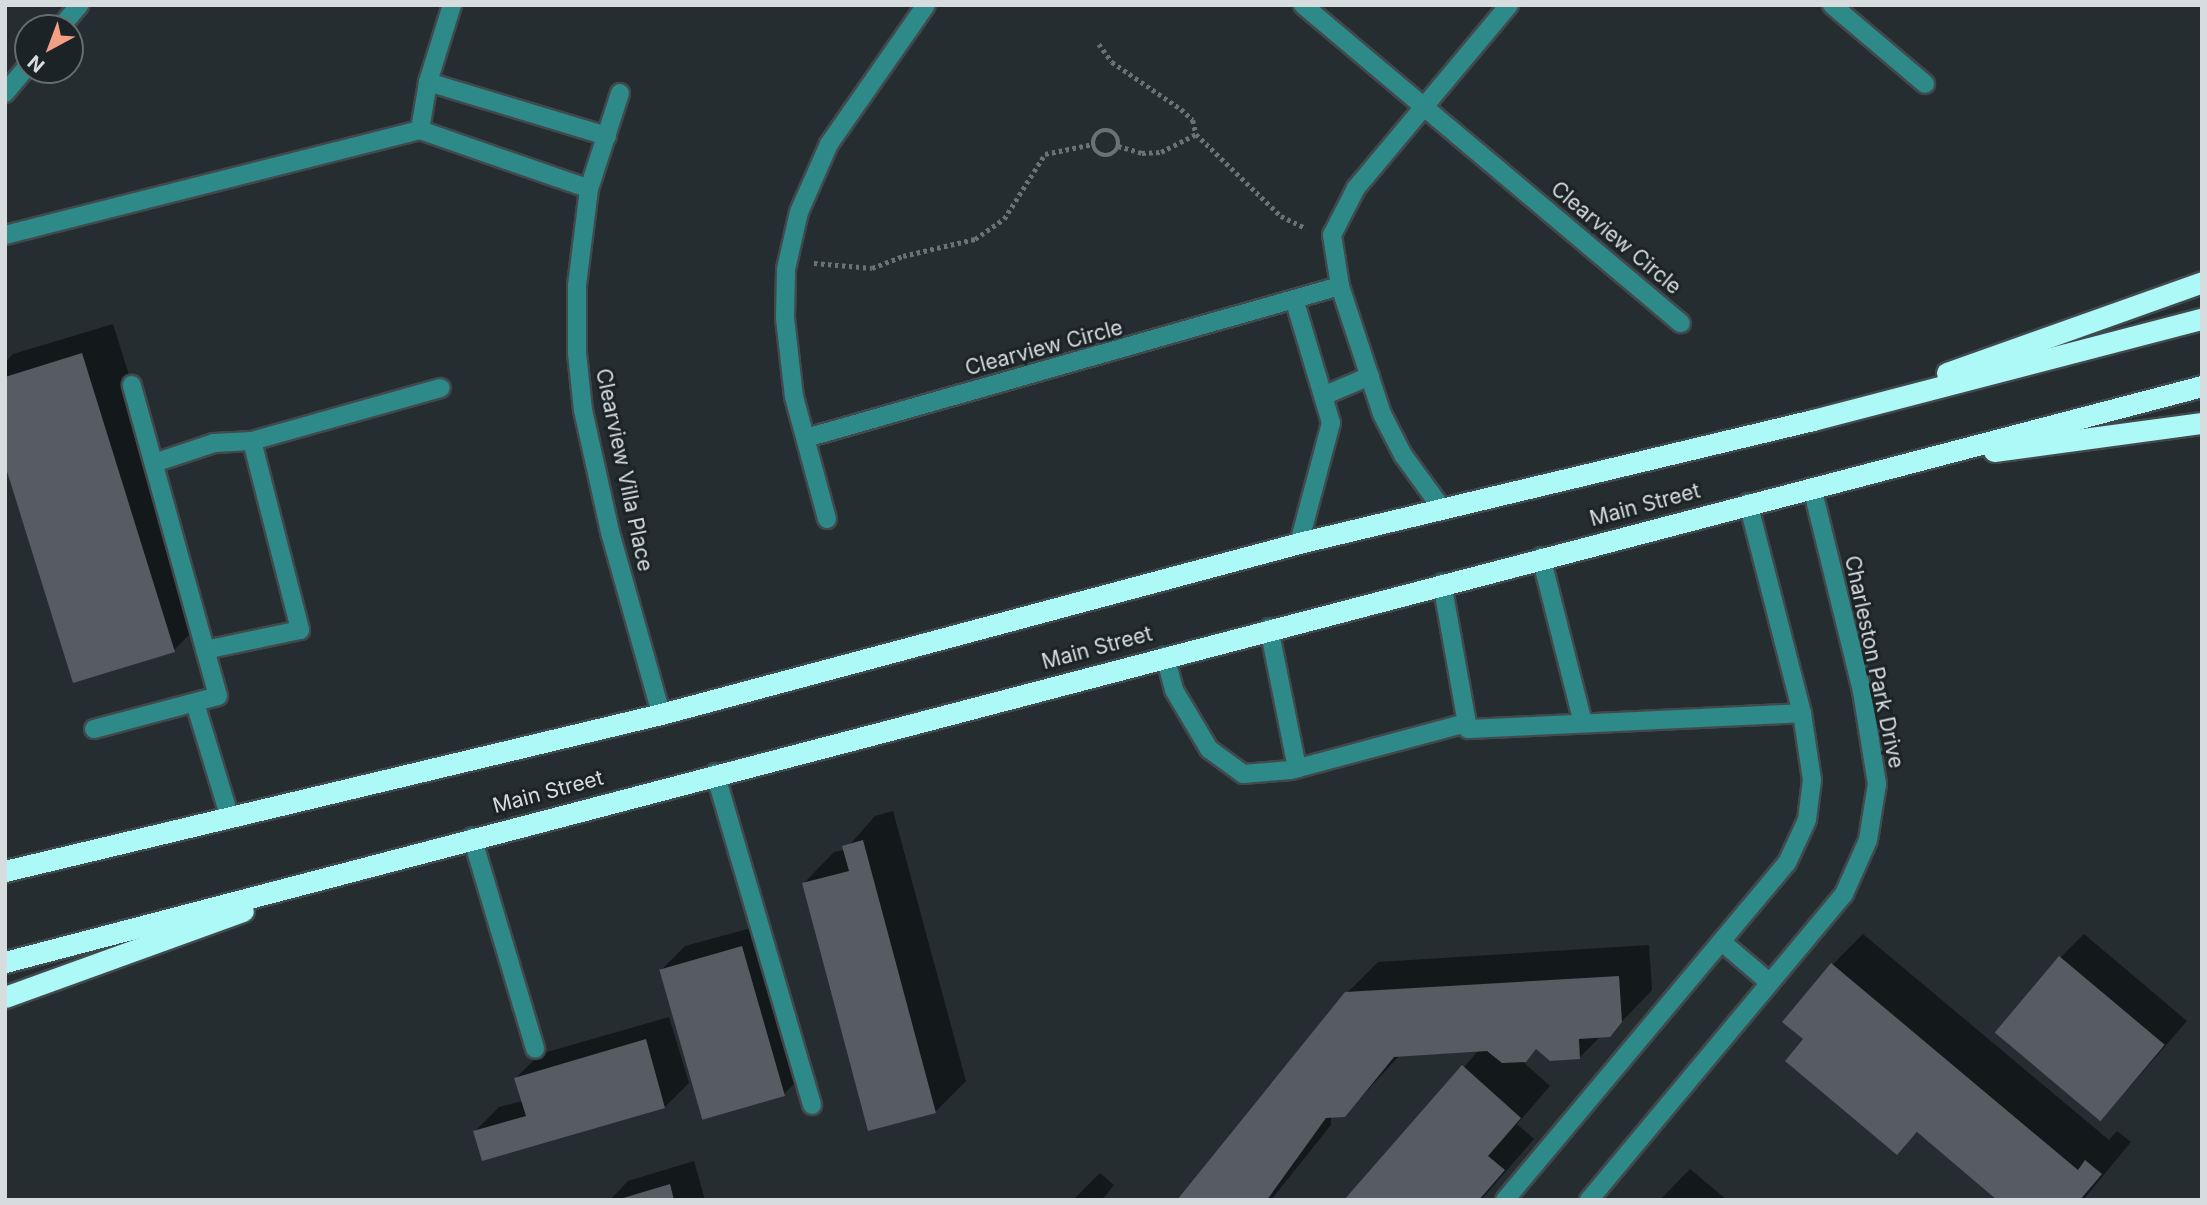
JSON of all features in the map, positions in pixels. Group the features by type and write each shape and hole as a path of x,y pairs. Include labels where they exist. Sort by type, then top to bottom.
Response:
{"highway":[{"path":"1813,421 2202,282"},
{"name":"Main Street","path":"5,871 660,714 1299,543 1813,421 2202,319"},
{"name":"Main Street","path":"5,962 715,773 2202,386"},
{"path":"1898,464 2202,423"},
{"path":"5,997 373,863"}],"street":[{"path":"420,130 428,82 452,5"},
{"path":"827,519 794,397 785,318 789,257 799,212 830,144 926,5"},
{"name":"Clearview Circle","path":"1303,5 1681,323"},
{"path":"1443,510 1403,455 1382,414 1340,286 1332,235 1356,188 1509,5"},
{"path":"1832,5 1925,84"},
{"path":"428,82 607,136"},
{"name":"Clearview Villa Place","path":"620,93 589,189 577,286 577,353 583,410 610,533 660,714"},
{"path":"5,235 420,130 589,189"},
{"name":"Clearview Circle","path":"806,438 1295,302 1340,286"},
{"path":"1295,302 1332,423 1299,543"},
{"path":"1323,396 1370,376"},
{"path":"94,729 218,696 132,385"},
{"path":"154,463 214,443 251,441 441,388"},
{"path":"205,650 300,630 251,441"},
{"name":"Charleston Park Drive","path":"1589,1200 1844,894 1868,840 1877,784 1862,691 1812,487"},
{"path":"1505,1200 1787,863 1807,820 1812,780 1802,713 1748,503"},
{"path":"1541,557 1583,723"},
{"path":"1442,583 1468,729 1802,713"},
{"path":"1269,628 1297,768"},
{"path":"1165,656 1174,690 1209,749 1243,774 1297,768 1467,723"},
{"path":"195,703 230,818"},
{"path":"715,773 812,1105"},
{"path":"472,837 535,1049"},
{"path":"1722,942 1770,983"}],"path":[{"path":"1099,44 1112,62 1181,109 1192,120 1196,134 1281,216 1332,235"},
{"path":"1093,144 1095,135 1106,130 1117,136 1118,146"},
{"path":"1093,144 1103,156 1118,146 1142,153 1161,152 1196,134"},
{"path":"789,257 833,267 872,268 903,256 975,239 1004,219 1045,154 1093,144"}],"building":[{"path":"82,353 175,652 73,683 5,465 5,377"},
{"path":"863,840 936,1113 868,1131 802,883 849,871 842,846"},
{"path":"742,946 785,1096 702,1120 659,970"},
{"path":"2059,956 2165,1045 2100,1121 1995,1033"},
{"path":"1831,963 2078,1170 2085,1160 2102,1174 2080,1200 1997,1200 1917,1132 1897,1155 1785,1061 1803,1039 1782,1022"},
{"path":"1619,976 1622,1022 1610,1037 1579,1039 1580,1059 1550,1061 1536,1049 1526,1062 1502,1063 1487,1051 1394,1057 1345,1117 1326,1118 1267,1200 1177,1200 1345,992"},
{"path":"646,1039 665,1108 482,1161 473,1131 526,1116 514,1078"},
{"path":"1462,1065 1521,1118 1488,1156 1505,1170 1479,1200 1344,1200"},
{"path":"670,1184 674,1200 620,1200 620,1199"}]}
